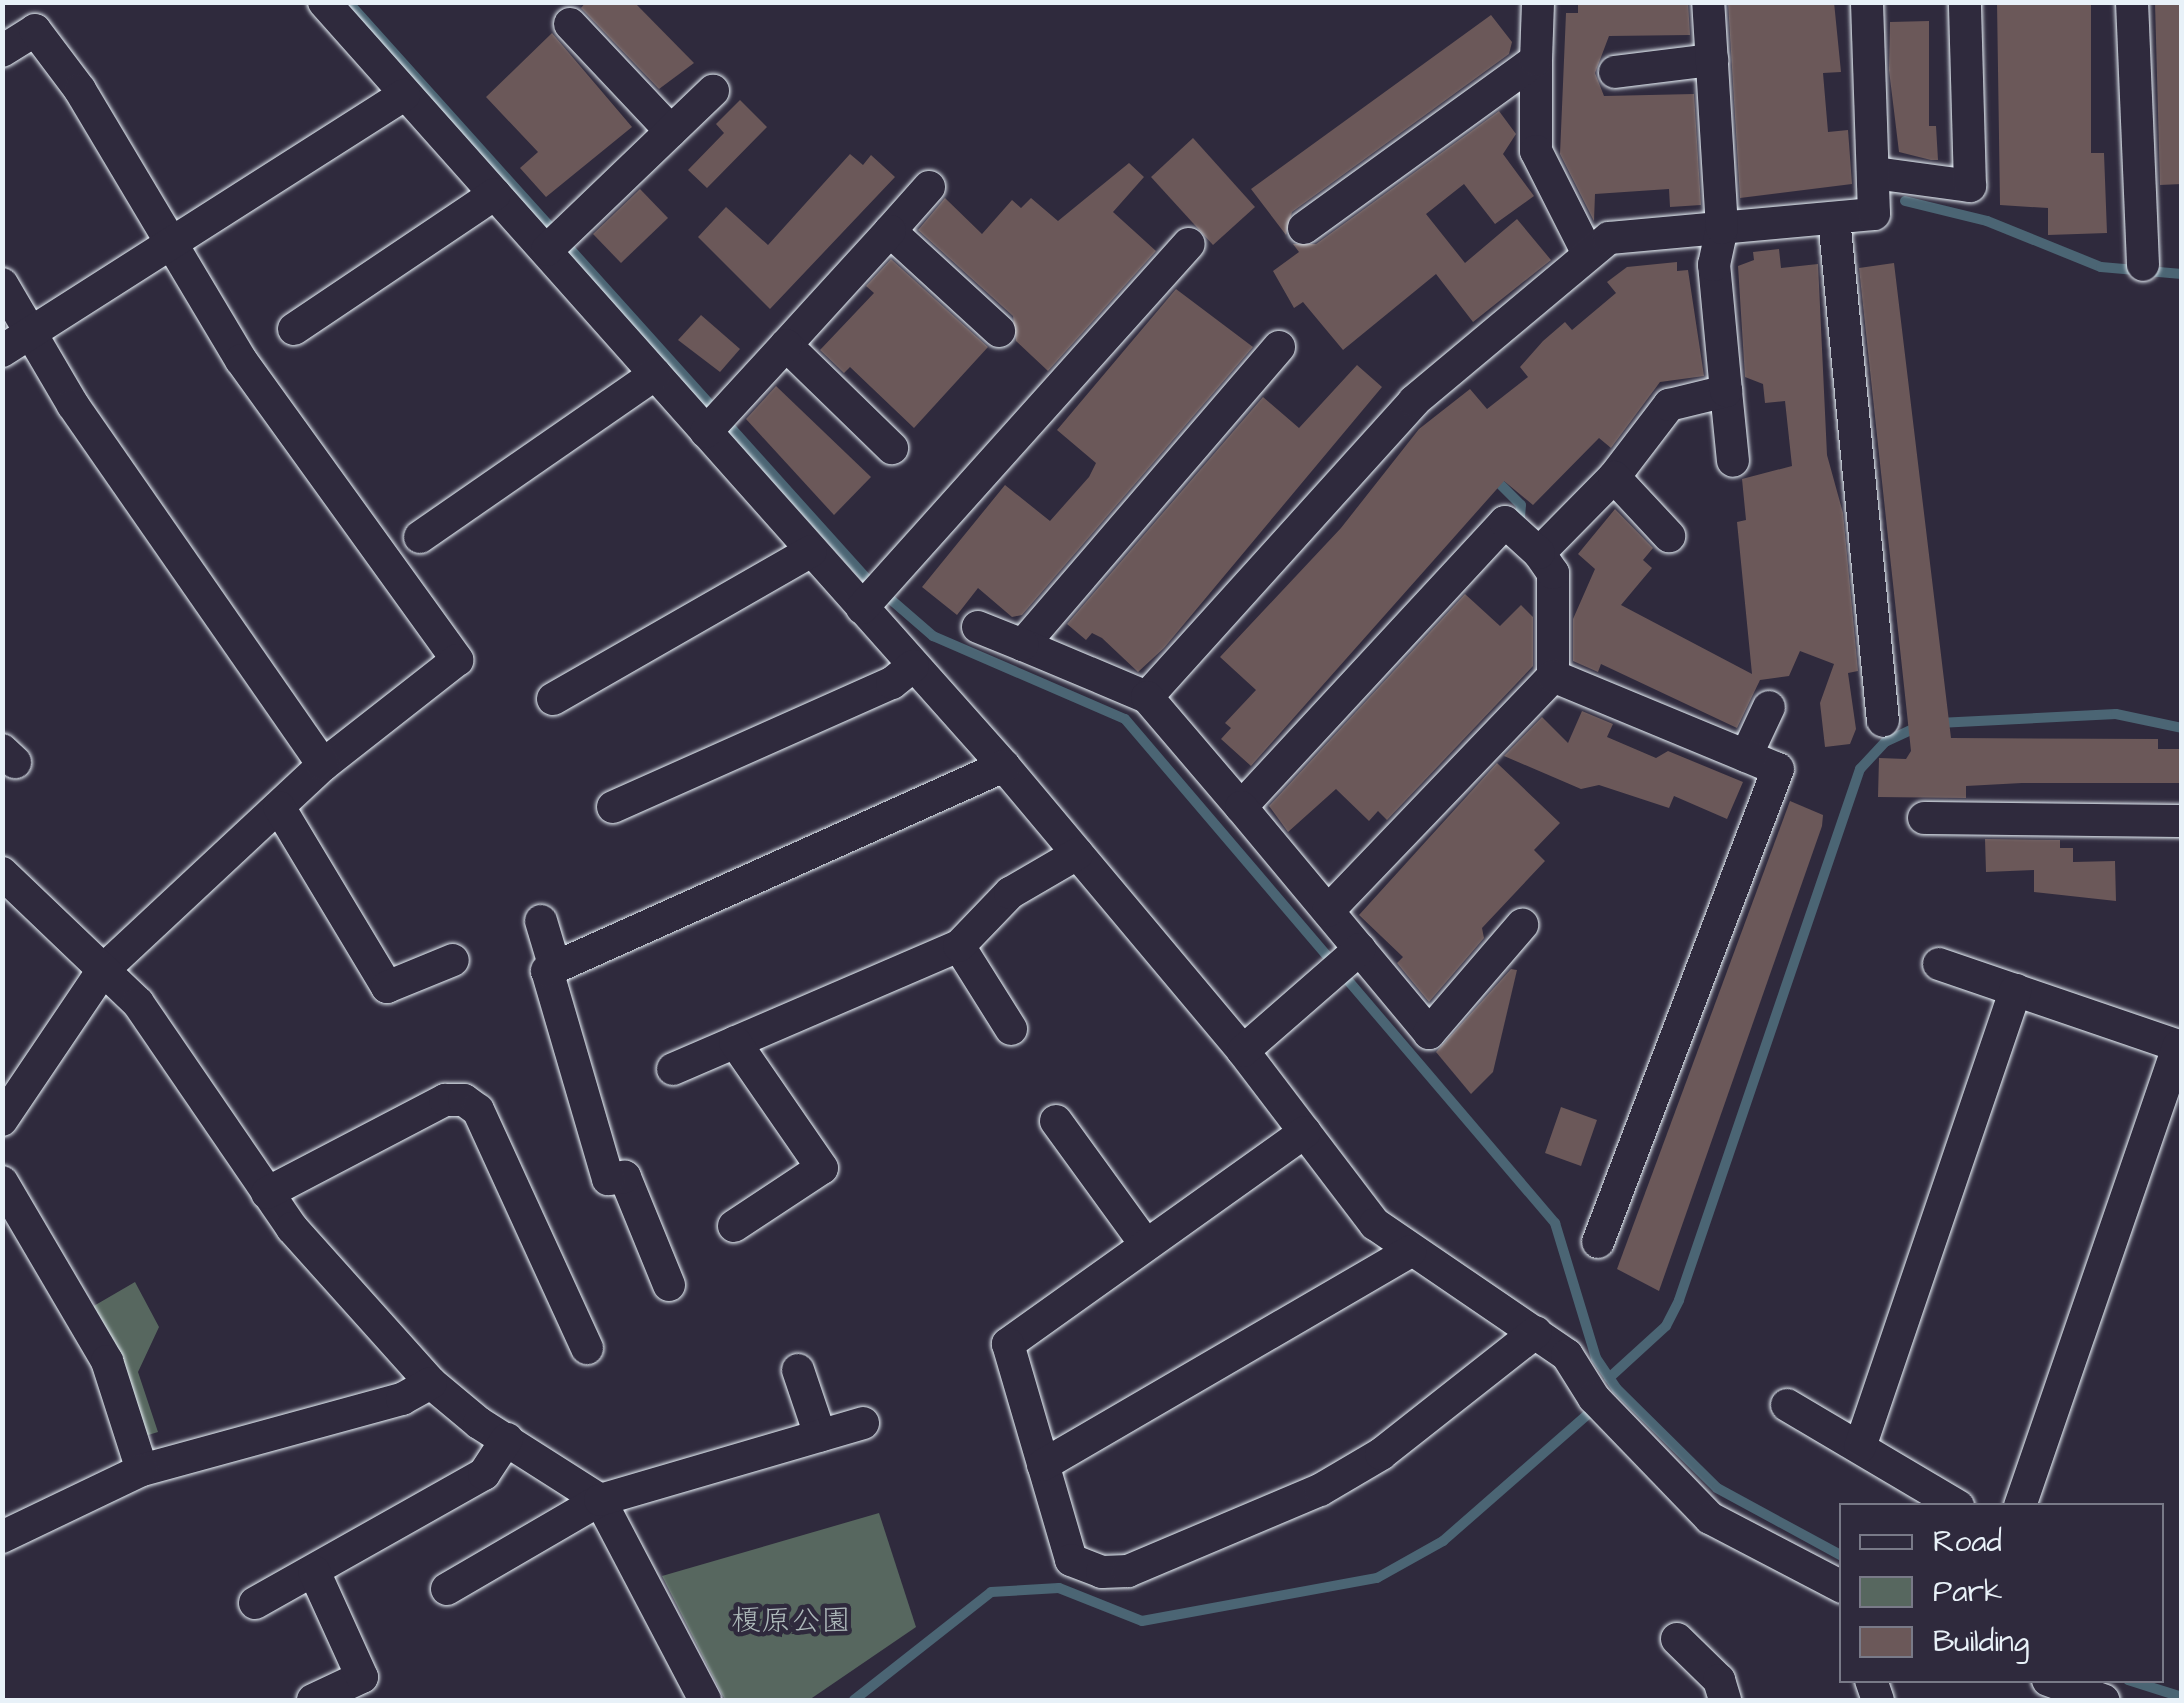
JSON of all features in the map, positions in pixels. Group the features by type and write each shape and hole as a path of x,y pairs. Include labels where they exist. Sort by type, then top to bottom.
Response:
{"street":[{"path":"324,2 1004,766 1243,1051 1376,1224 1567,1355 1600,1404 1710,1518 1839,1584"},
{"path":"1538,2 1536,150 1588,254"},
{"path":"1708,2 1722,228 1714,265 1733,461"},
{"path":"1147,697 1414,400 1609,238 1874,214 1867,2"},
{"path":"1875,173 1970,186 1966,2"},
{"path":"2132,2 2142,264"},
{"path":"570,24 671,131"},
{"path":"2,51 34,30 80,90 170,247 241,360 457,660 323,765 103,970 2,1120"},
{"path":"1304,228 1536,60"},
{"path":"1614,72 1712,60"},
{"path":"547,250 713,91"},
{"path":"16,342 404,95"},
{"path":"706,432 929,186"},
{"path":"294,329 494,194"},
{"path":"1834,218 1883,720"},
{"path":"890,231 998,331"},
{"path":"862,608 1189,244"},
{"path":"2,284 16,342 323,765"},
{"path":"786,346 892,448"},
{"path":"1023,645 1279,347"},
{"path":"420,537 654,374"},
{"path":"1539,554 1614,477 1668,405 1726,391"},
{"path":"1614,477 1669,536"},
{"path":"1241,807 1505,522 1539,554 1553,573 1553,676 1328,911"},
{"path":"553,699 811,550"},
{"path":"978,627 1147,697 1429,1033 1522,925"},
{"path":"613,806 892,683 913,666"},
{"path":"1553,676 1778,770 1598,1242"},
{"path":"1746,756 1769,707"},
{"path":"669,1285 626,1177 608,1179 547,971 1004,766"},
{"path":"279,807 387,988 453,960"},
{"path":"1924,818 2182,821"},
{"path":"673,1068 959,946 1010,893 1077,854"},
{"path":"2,873 138,1003 267,1193 432,1383 507,1439 600,1500 705,1700"},
{"path":"541,921 555,968"},
{"path":"959,946 1010,1029"},
{"path":"1243,1051 1360,950"},
{"path":"1939,964 2180,1047 2021,1503"},
{"path":"1860,1447 2016,990"},
{"path":"734,1226 822,1168 735,1042"},
{"path":"267,1193 445,1100 464,1100 478,1110 587,1348"},
{"path":"1056,1120 1146,1246"},
{"path":"1305,1132 1008,1344 1071,1560 1102,1572 1128,1571 1335,1481 1536,1332"},
{"path":"2,1182 108,1361 142,1470"},
{"path":"1044,1465 1410,1250"},
{"path":"798,1370 820,1435"},
{"path":"2,1537 142,1470 402,1399 432,1383"},
{"path":"1786,1405 1953,1503"},
{"path":"448,1589 600,1500 863,1423"},
{"path":"256,1603 484,1474 507,1439"},
{"path":"313,1700 362,1676 314,1571"},
{"path":"1677,1639 1719,1680 1726,1700"},
{"path":"2056,1683 2103,1700"}],"green space":[{"path":"135,1282 159,1327 138,1372 158,1432 145,1436 92,1307"},
{"name":"榎原公園","path":"879,1513 916,1627 809,1700 725,1700 662,1576"}],"building":[{"path":"586,2 634,2 694,63 659,89 581,8"},
{"path":"1688,2 1690,35 1609,36 1595,73 1604,96 1694,94 1701,205 1670,207 1669,189 1595,194 1594,221 1560,154 1566,13 1578,13 1578,5"},
{"path":"1728,2 1834,2 1841,72 1823,73 1828,132 1848,130 1852,184 1740,198"},
{"path":"1997,2 2091,2 2091,153 2104,153 2107,233 2048,235 2048,208 2000,205"},
{"path":"2155,2 2182,2 2182,184 2160,185"},
{"path":"1491,15 1512,42 1509,54 1292,212 1286,235 1251,189"},
{"path":"1929,21 1929,126 1936,126 1938,160 1899,152 1889,70 1890,22"},
{"path":"552,33 632,127 546,197 520,168 538,152 486,97"},
{"path":"740,100 767,127 707,188 688,170 724,133 716,124"},
{"path":"1499,111 1516,134 1503,154 1534,196 1495,224 1464,184 1426,214 1465,263 1517,219 1551,260 1473,322 1436,274 1343,350 1303,302 1294,308 1273,271 1299,252 1293,244 1316,244"},
{"path":"1193,138 1255,207 1213,245 1151,177"},
{"path":"850,154 863,165 871,155 895,177 770,309 698,237 726,207 768,245"},
{"path":"1129,163 1144,177 1113,212 1156,251 1048,371 1016,341 1013,316 918,230 945,198 982,234 1012,200 1021,208 1031,198 1058,221"},
{"path":"640,189 668,218 621,263 593,234"},
{"path":"1779,249 1781,268 1818,264 1827,455 1843,513 1858,671 1848,673 1856,729 1850,744 1825,747 1820,703 1834,664 1800,651 1789,676 1760,680 1737,728 1601,664 1598,672 1573,661 1573,619 1595,569 1578,554 1615,509 1653,548 1643,560 1652,568 1621,605 1752,674 1737,522 1746,520 1742,479 1792,466 1785,401 1765,403 1763,384 1745,377 1738,266 1754,260 1753,252"},
{"path":"891,259 988,347 914,428 850,367 844,373 820,350 874,293 866,286"},
{"path":"1677,262 1677,271 1688,270 1704,376 1660,382 1611,448 1599,438 1533,505 1504,481 1251,766 1221,739 1231,728 1225,723 1256,690 1220,657 1341,528 1419,429 1470,389 1487,409 1528,377 1520,367 1543,341 1565,322 1572,330 1616,293 1607,282 1627,267"},
{"path":"1894,263 1951,738 2158,739 2158,749 2182,749 2182,783 2022,783 1966,786 1966,798 1878,797 1879,758 1906,759 1911,751 1859,268"},
{"path":"1176,289 1253,347 1022,615 1012,617 978,588 957,615 922,587 1005,485 1050,521 1089,477 1096,463 1057,430"},
{"path":"701,315 740,349 720,372 678,340"},
{"path":"1357,365 1382,387 1164,648 1138,672 1102,638 1092,633 1086,640 1067,624 1263,397 1299,428"},
{"path":"776,386 871,477 834,515 746,419"},
{"path":"1465,594 1500,626 1521,605 1533,617 1533,666 1387,820 1378,811 1369,821 1336,789 1288,832 1269,806"},
{"path":"1582,711 1613,724 1607,737 1656,758 1668,751 1743,782 1727,819 1674,796 1669,808 1599,785 1581,789 1504,756 1542,717 1568,743"},
{"path":"1497,763 1560,823 1534,850 1545,861 1482,928 1484,938 1429,1002 1397,963 1403,957 1359,915"},
{"path":"1790,801 1823,815 1822,826 1659,1291 1617,1269"},
{"path":"1985,839 2060,840 2060,848 2073,848 2073,862 2115,861 2116,901 2034,892 2034,870 1986,872"},
{"path":"1511,969 1517,970 1493,1072 1471,1094 1436,1052"},
{"path":"1561,1107 1597,1120 1581,1166 1545,1153"}],"waterway":[{"path":"348,2 866,578 933,636 1125,719 1555,1223 1596,1358 1617,1389 1717,1488 1839,1554"},
{"path":"1905,201 1987,221 2101,267 2182,274"},
{"path":"1491,475 1521,505 1520,517"},
{"path":"1938,723 2116,714 2182,728"},
{"path":"1609,1378 1666,1326 1679,1300 1860,769 1885,742 1921,725"},
{"path":"854,1700 991,1592 1059,1588 1142,1621 1377,1578 1443,1541 1597,1406"},
{"path":"2138,1683 2182,1697"}]}
